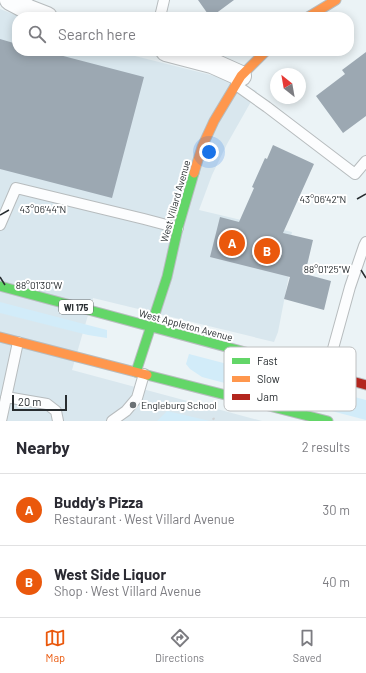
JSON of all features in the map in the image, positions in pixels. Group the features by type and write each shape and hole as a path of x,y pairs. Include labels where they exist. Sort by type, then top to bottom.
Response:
{"main road":[{"path":"316,12 336,0"},
{"name":"West Villard Avenue","path":"140,373 151,327 167,277 178,228 202,147 214,121 238,80 261,56"},
{"name":"West Appleton Avenue","path":"0,286 225,347"},
{"path":"0,337 224,394"},
{"name":"West Appleton Avenue","path":"356,382 366,385"},
{"path":"289,411 328,421"}],"street":[{"path":"10,0 34,12"},
{"path":"185,56 212,63 238,80"}],"lane":[{"path":"161,12 164,0"},
{"path":"238,80 267,107 355,174 366,161"},
{"path":"0,226 16,188 178,228"},
{"path":"333,347 350,287 366,242"},
{"path":"0,421 18,342"},
{"path":"112,421 126,411 137,398 140,373"},
{"path":"6,397 47,404 56,411 58,421"}],"shaded area":[{"path":"0,9 12,14 12,56 135,56 219,77 257,91 227,144 212,175 199,210 292,232 284,269 290,270 278,332 274,342 93,298 72,370 262,421 0,421"},
{"path":"0,302 107,330 107,338 88,335 0,313"},
{"path":"189,354 224,363 224,383 202,377 190,369 186,364"},
{"path":"356,397 366,400 366,420 332,411 356,411"},
{"path":"167,411 210,421 157,421"}],"building":[{"path":"198,0 234,0 218,12 206,12"},
{"path":"0,39 12,43 12,56 63,56 144,77 112,198 0,169"},
{"path":"366,52 366,116 343,133 316,96 345,74 342,70"},
{"path":"273,145 314,164 283,233 313,240 305,274 331,281 324,310 284,299 290,277 210,257 220,217 239,222 254,188 252,187 265,158 267,159"}],"traffic: fast":[{"path":"136,372 167,277 178,228 194,173"},
{"path":"0,286 226,347"},
{"path":"147,375 224,395"},
{"path":"289,411 328,421"}],"traffic: slow":[{"path":"316,12 336,0"},
{"path":"194,173 202,147 214,121 241,76 261,56"},
{"path":"0,337 147,375"}],"traffic: jam":[{"path":"356,382 366,385"}],"place":[{"name":"Buddy's Pizza","path":"232,243"},
{"name":"West Side Liquor","path":"267,251"},
{"name":"Engleburg School","path":"133,405"}]}
